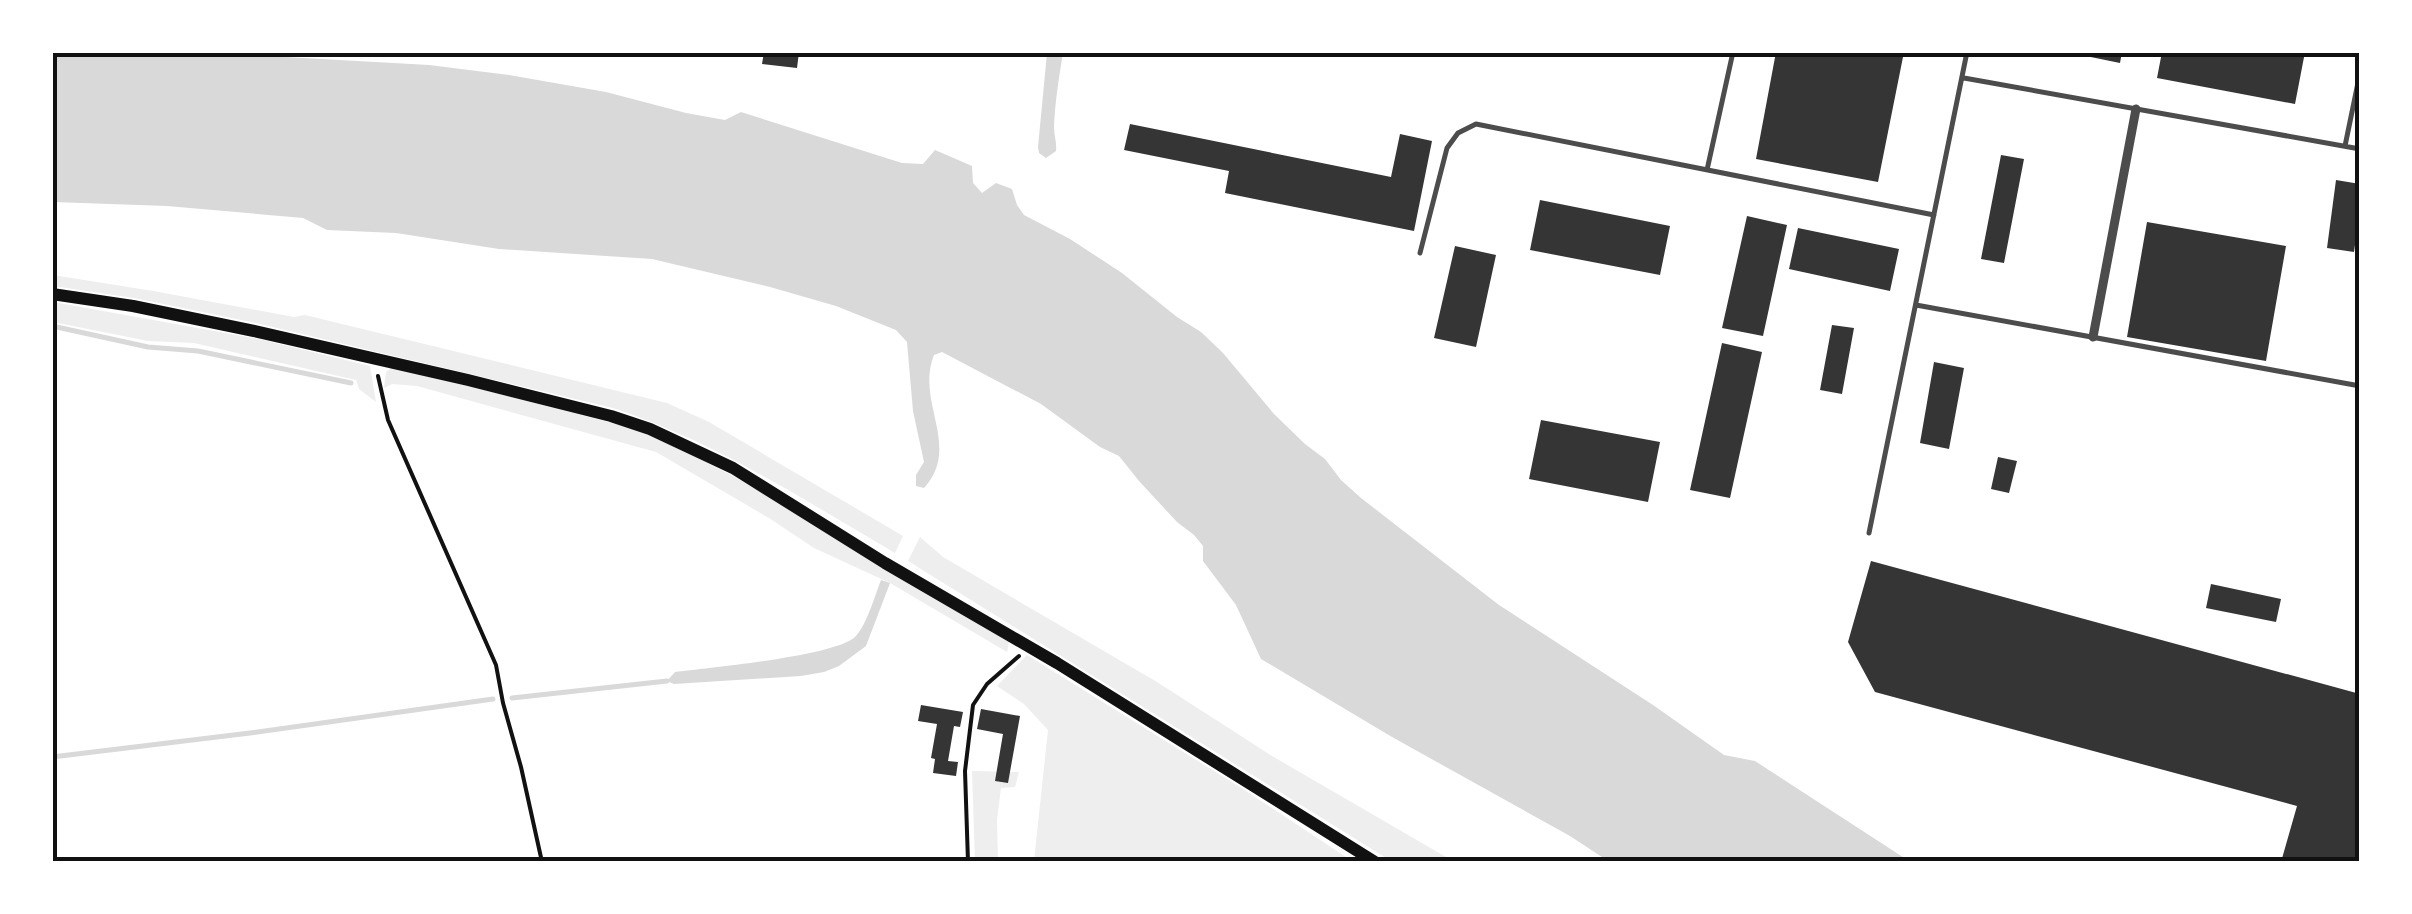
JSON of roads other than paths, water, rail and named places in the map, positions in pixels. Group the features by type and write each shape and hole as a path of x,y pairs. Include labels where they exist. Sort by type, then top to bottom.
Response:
{"main road":[{"path":"52,294 152,310 377,359 577,407 650,429 733,468 885,563 1030,646 1374,862"}],"street":[{"path":"2093,337 2136,109"}],"lane":[{"path":"1707,170 1733,52"},
{"path":"1869,533 1967,52"},
{"path":"2345,146 2360,73"},
{"path":"1962,78 2360,149"},
{"path":"1420,253 1447,148 1458,133 1476,124 1934,216"},
{"path":"1916,305 2360,386"}],"waterway":[{"path":"52,326 351,383"},
{"path":"512,698 667,681"},
{"path":"52,757 493,699"}]}
